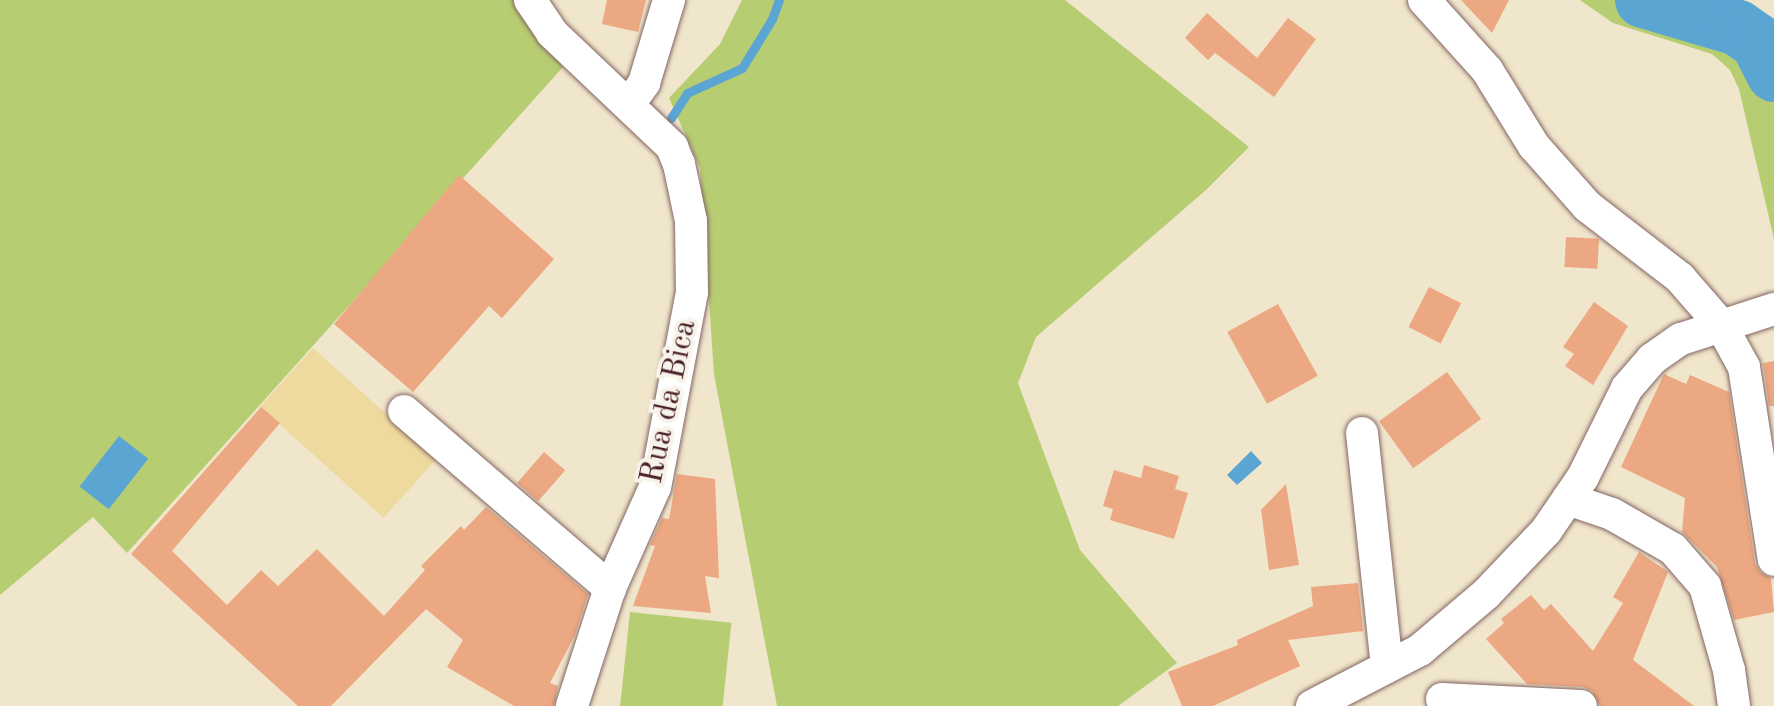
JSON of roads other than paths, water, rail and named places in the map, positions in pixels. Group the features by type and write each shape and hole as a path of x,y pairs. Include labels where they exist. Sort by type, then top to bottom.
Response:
{"street":[{"name":"Rua da Bica","path":"530,0 552,33 672,147 679,164 691,221 692,292 655,487 610,588 572,706"},
{"path":"629,104 644,83 669,0"},
{"path":"1424,0 1487,70 1534,146 1587,206 1680,278 1721,325 1744,367 1774,560"},
{"path":"1312,706 1420,650 1486,594 1546,531 1583,477 1627,388 1652,359 1681,339 1774,309"},
{"path":"404,411 610,588"},
{"path":"1362,433 1387,667"},
{"path":"1568,499 1612,514 1673,549 1705,586 1729,670 1734,706"},
{"path":"1420,650 1444,702 1581,706"}],"water":[{"path":"119,436 148,459 109,509 80,486"},
{"path":"1251,451 1262,463 1237,485 1227,475"}],"waterway":[{"path":"671,118 687,93 742,68 772,19 779,0"},
{"path":"1643,0 1738,28 1758,42 1774,74"}]}
